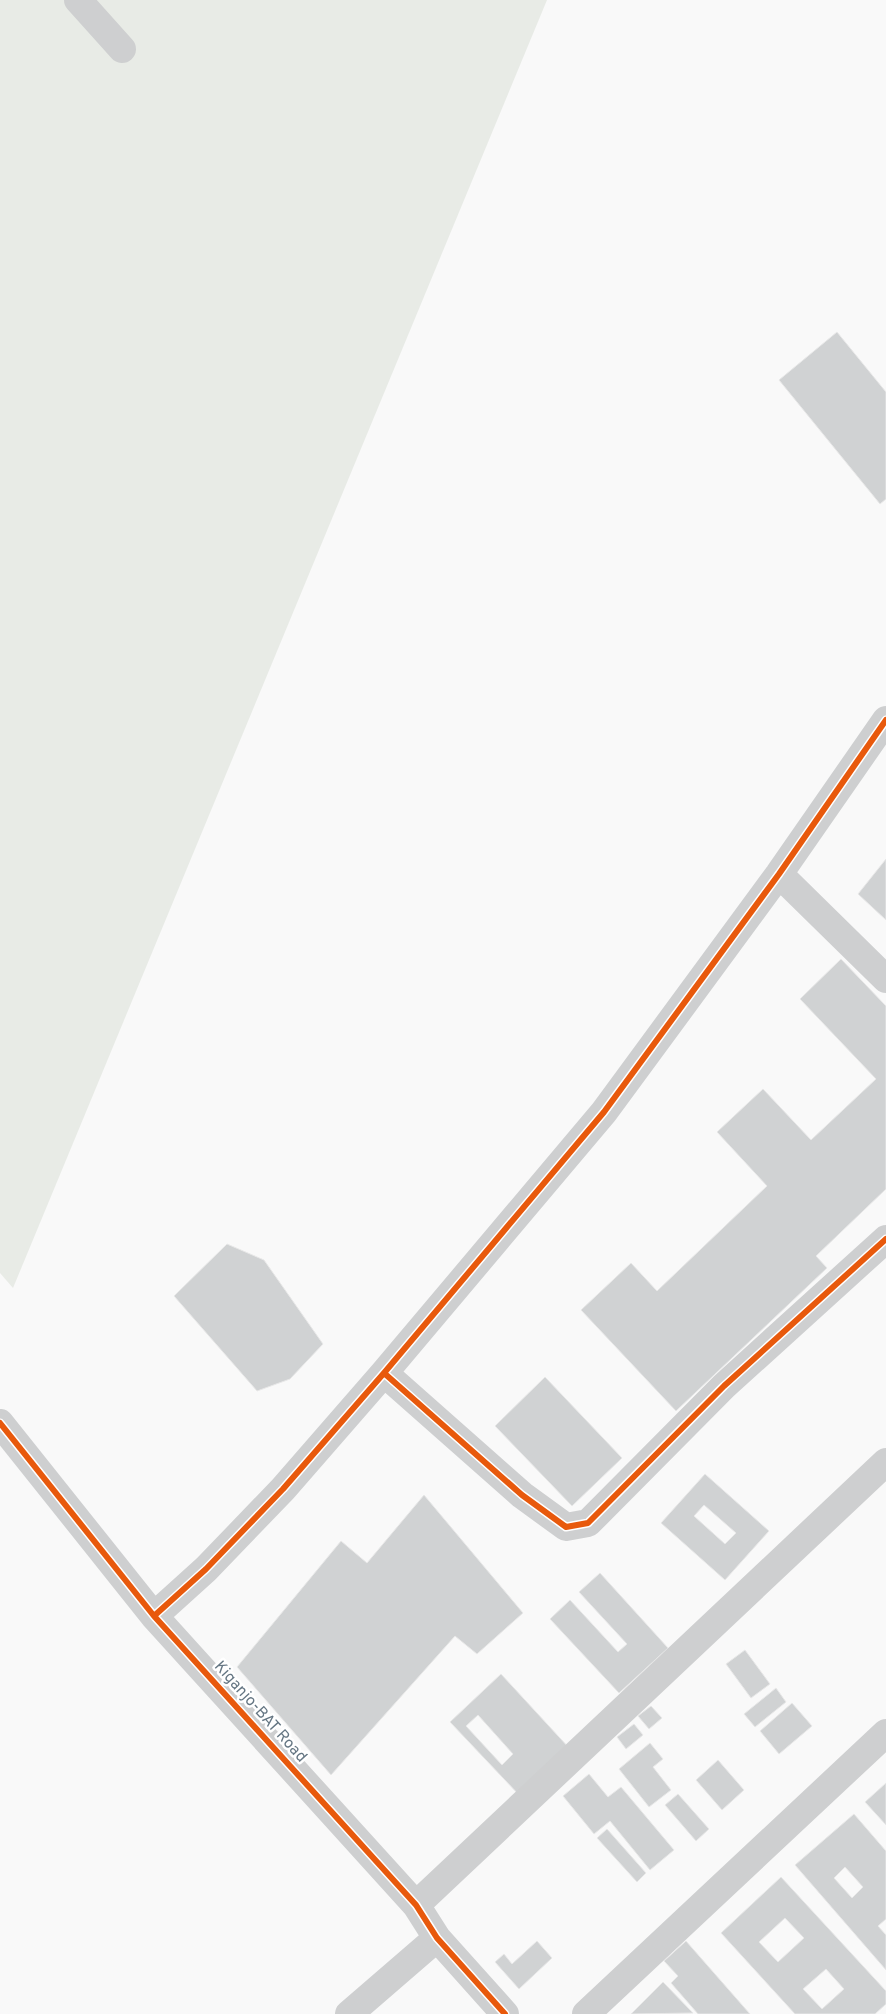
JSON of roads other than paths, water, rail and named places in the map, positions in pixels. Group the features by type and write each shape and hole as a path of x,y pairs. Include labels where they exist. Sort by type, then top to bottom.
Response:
{"street":[{"path":"78,0 122,49"},
{"path":"154,1616 206,1569 264,1509 384,1373 604,1112 779,874 886,720"},
{"path":"779,874 886,979"},
{"path":"384,1373 522,1495 566,1527 588,1523 724,1386 886,1239"},
{"name":"Kiganjo-BAT Road","path":"0,1423 154,1616 416,1905 437,1938 506,2014"},
{"path":"416,1905 886,1462"},
{"path":"586,2014 886,1733"},
{"path":"349,2014 437,1938"}]}
